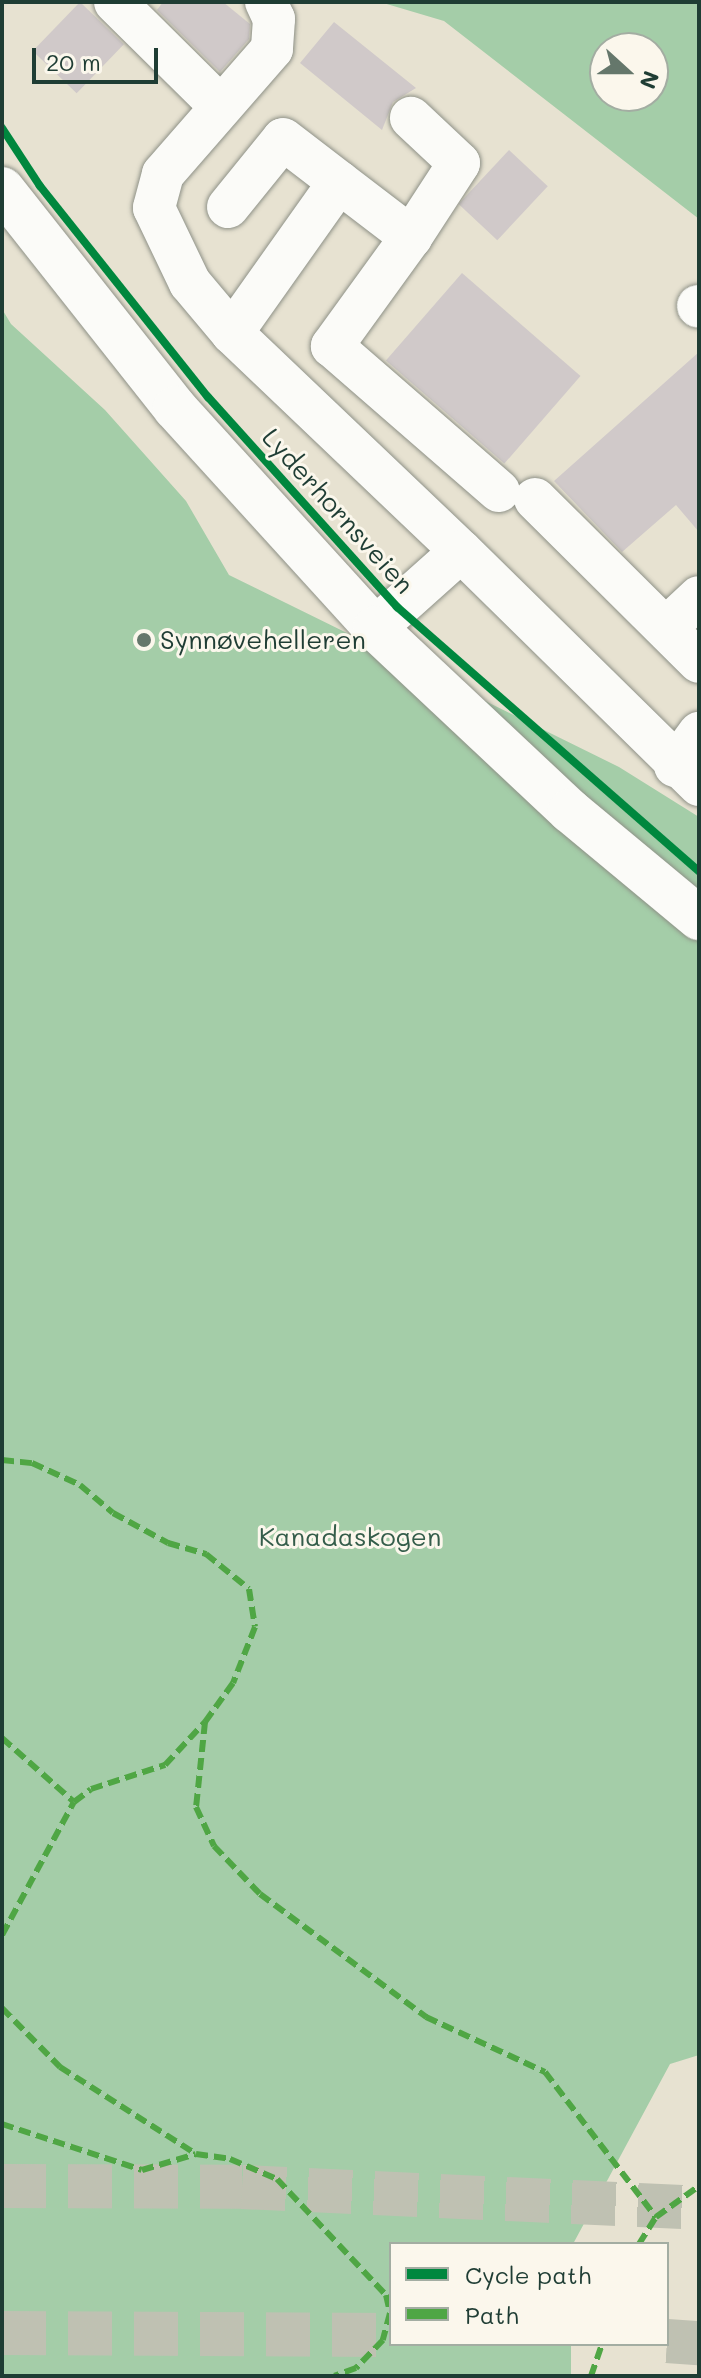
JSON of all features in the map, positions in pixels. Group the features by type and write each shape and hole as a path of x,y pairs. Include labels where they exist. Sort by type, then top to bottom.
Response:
{"main road":[{"name":"Lyderhornsveien","path":"2,189 175,408 375,628 511,758 699,918"}],"lane":[{"path":"115,2 220,106"},
{"path":"266,2 274,19 272,49 163,174 154,208 190,283 232,333 461,551 691,762"},
{"path":"411,118 459,163 411,237 332,346 517,495 666,628 699,662"},
{"path":"228,207 283,139 411,237"},
{"path":"232,333 339,182"},
{"path":"375,628 461,551"},
{"path":"666,628 699,597"}],"green space":[{"path":"380,2 699,2 699,219 444,21"},
{"name":"Kanadaskogen","path":"2,309 11,324 105,410 186,501 229,575 619,767 699,817 699,2055 670,2064 574,2242 389,2242 389,2346 571,2346 571,2376 2,2376"}],"building":[{"path":"80,2 124,44 77,93 33,51"},
{"path":"163,2 223,2 250,24 249,39 220,72 157,10"},
{"path":"334,22 416,88 393,102 382,130 300,63"},
{"path":"509,150 548,186 497,240 459,204"},
{"path":"462,273 580,376 504,464 386,361"},
{"path":"699,352 699,532 676,505 622,552 554,481"}],"tunnel":[{"path":"2,2186 242,2187 699,2208"},
{"path":"2,2333 389,2335"},
{"path":"669,2341 699,2343"}],"marked path":[{"path":"2,1460 32,1463 80,1485 113,1513 168,1543 206,1554 249,1589 255,1627 233,1683 205,1722 196,1807 214,1846 260,1894 426,2017 545,2072 656,2217"},
{"path":"2,1935 74,1802 91,1789 165,1765 205,1722"},
{"path":"2,1738 74,1802"},
{"path":"2,2008 60,2067 196,2154"},
{"path":"2,2124 142,2170 196,2154 230,2159 277,2179 386,2295 389,2308"},
{"path":"640,2242 656,2217 699,2186"},
{"path":"334,2376 356,2368 383,2340 389,2317"},
{"path":"591,2376 601,2346"}],"cycle path":[{"path":"2,128 40,186 208,397 397,607 699,871"}],"place":[{"name":"Synnøvehelleren","path":"144,640"}]}
